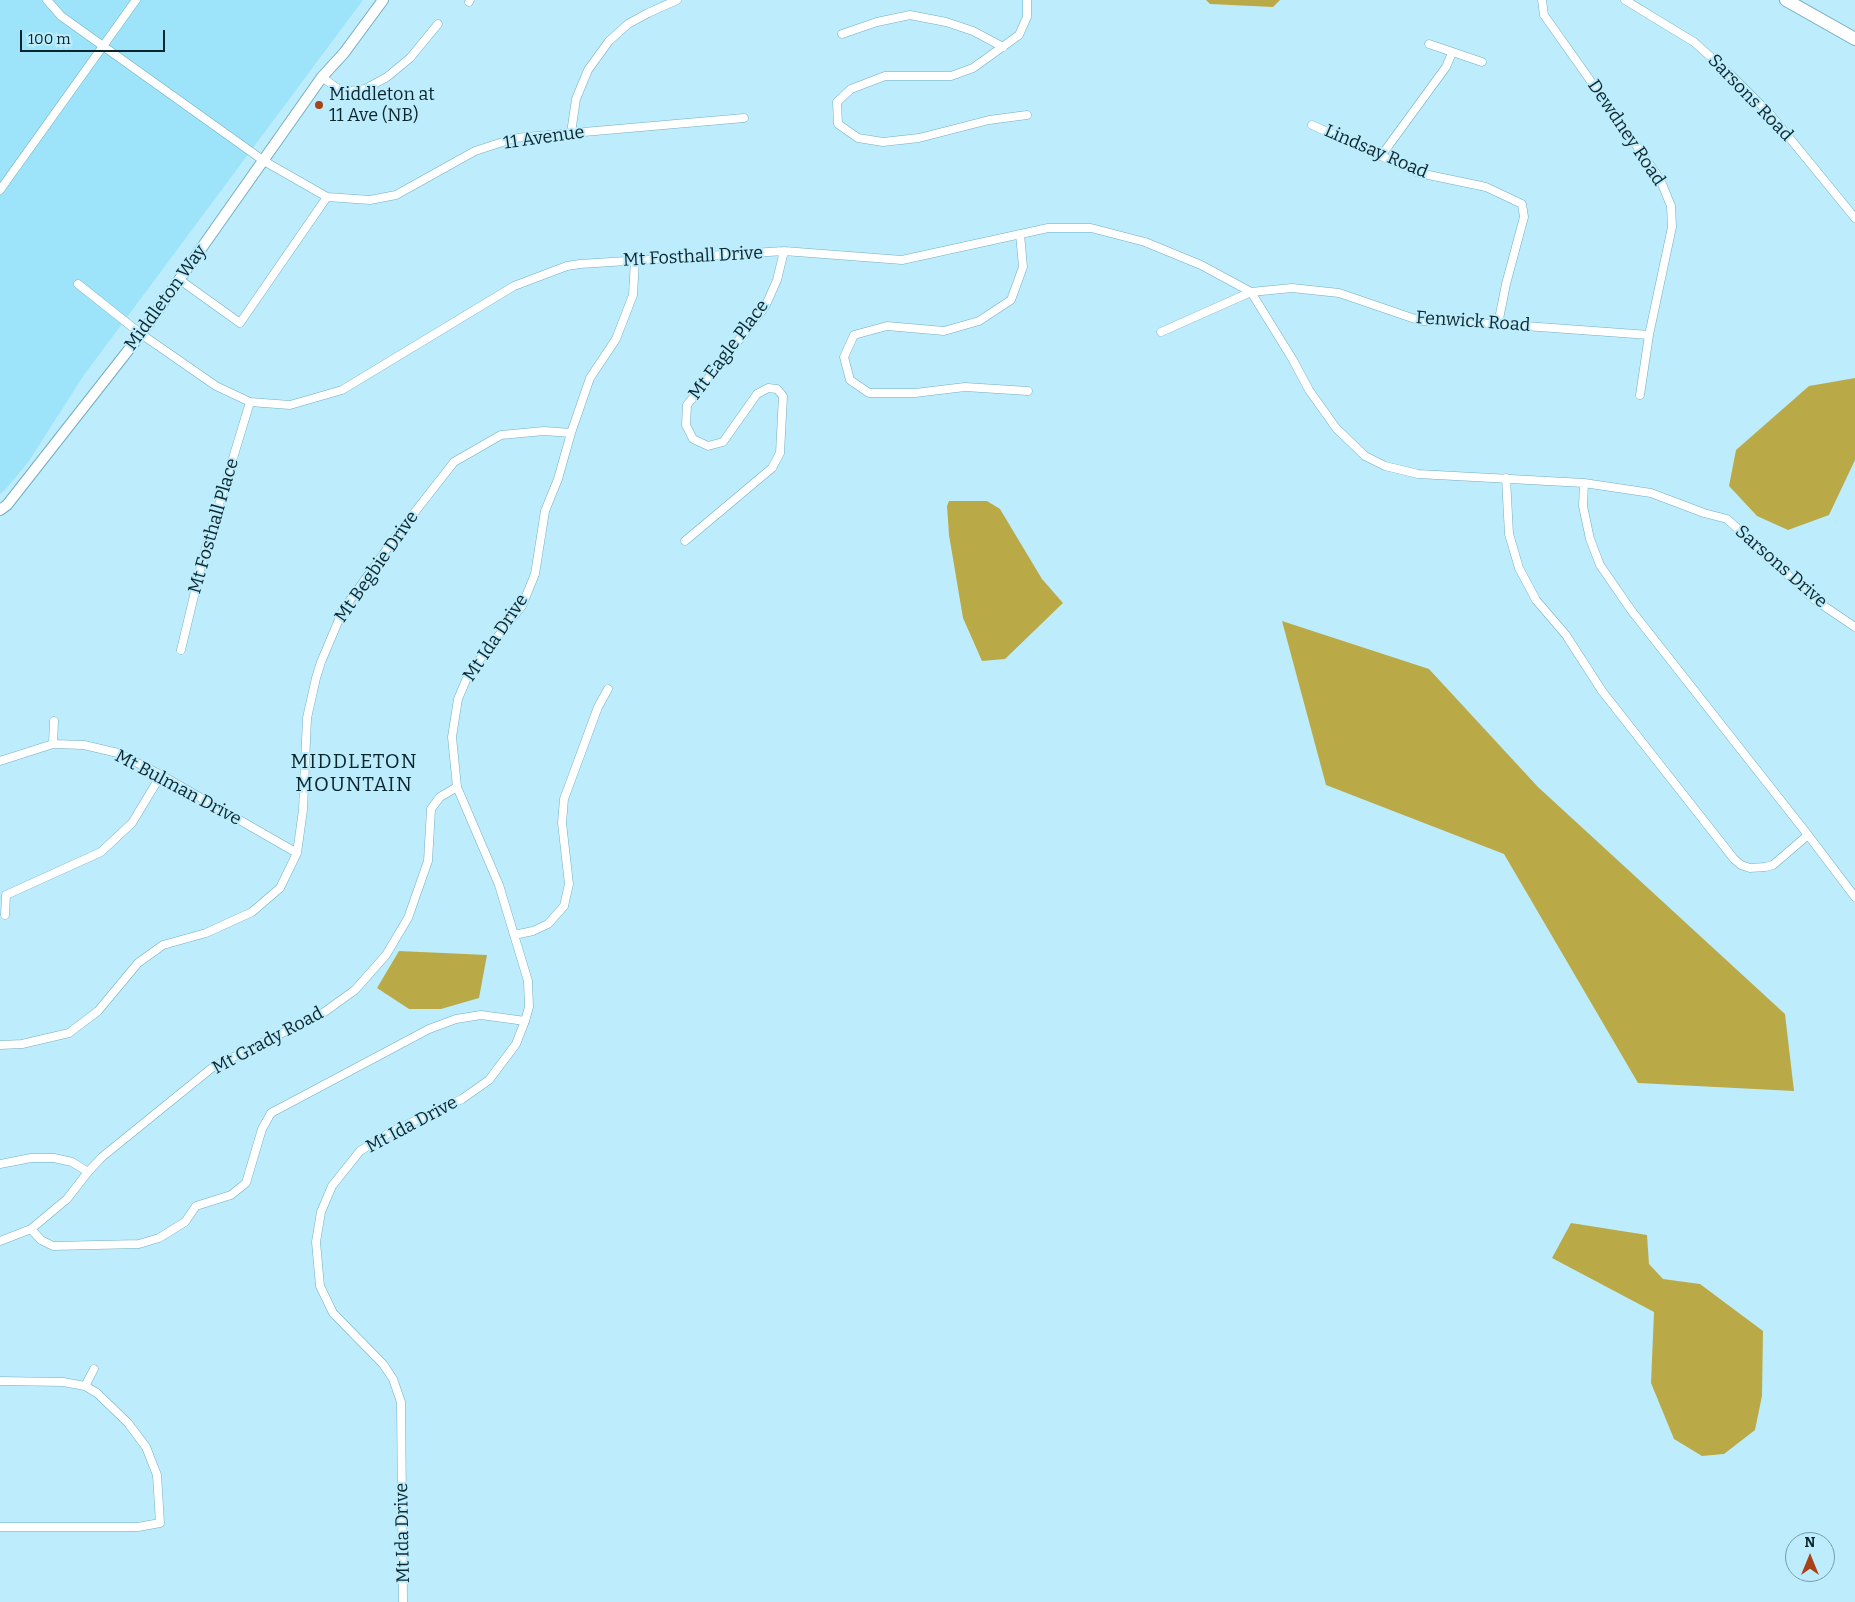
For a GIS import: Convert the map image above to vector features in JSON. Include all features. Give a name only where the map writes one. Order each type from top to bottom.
[{"type":"main road","points":[[1786,0],[1855,39]]},
{"type":"street","name":"11 Avenue","points":[[47,0],[61,16],[264,161],[327,197],[370,200],[396,195],[475,151],[516,138],[744,118]]},
{"type":"street","points":[[0,190],[136,0]]},
{"type":"street","name":"Middleton Way","points":[[0,510],[8,504],[141,334],[322,77],[344,53],[383,0]]},
{"type":"street","points":[[571,133],[576,99],[588,70],[609,41],[628,24],[648,12],[677,0]]},
{"type":"street","points":[[1027,0],[1027,17],[1019,35],[973,68],[951,76],[885,76],[851,89],[837,102],[838,124],[858,138],[883,142],[919,138],[989,120],[1027,115]]},
{"type":"street","name":"Dewdney Road","points":[[1542,0],[1544,16],[1660,179],[1671,206],[1672,227],[1649,335],[1640,395]]},
{"type":"street","name":"Sarsons Road","points":[[1625,0],[1694,42],[1731,74],[1770,114],[1855,218]]},
{"type":"street","points":[[842,34],[877,22],[910,15],[946,22],[973,31],[1003,47]]},
{"type":"street","points":[[322,77],[342,92],[365,89],[387,77],[410,58],[438,24]]},
{"type":"street","points":[[1429,44],[1482,62]]},
{"type":"street","points":[[1381,156],[1446,67],[1452,53]]},
{"type":"street","name":"Lindsay Road","points":[[1312,125],[1419,173],[1486,187],[1522,204],[1524,217],[1506,284],[1498,324]]},
{"type":"street","points":[[180,280],[240,323],[327,197]]},
{"type":"street","name":"Mt Fosthall Drive","points":[[78,284],[141,334],[216,386],[250,402],[290,405],[342,390],[514,286],[568,266],[634,260],[784,252],[902,260],[1048,228],[1090,228],[1145,242],[1201,265],[1251,292],[1293,360],[1309,390],[1336,428],[1365,456],[1385,466],[1418,474],[1506,478]]},
{"type":"street","points":[[1020,234],[1023,266],[1010,300],[979,321],[944,331],[887,326],[854,335],[844,356],[850,380],[869,393],[915,393],[965,386],[1028,391]]},
{"type":"street","name":"Mt Eagle Place","points":[[685,541],[772,468],[780,453],[783,396],[777,389],[768,388],[758,394],[723,442],[708,446],[693,439],[686,425],[687,405],[765,307],[777,280],[784,252]]},
{"type":"street","name":"Mt Ida Drive","points":[[403,1602],[400,1402],[393,1379],[383,1364],[333,1313],[320,1286],[316,1242],[321,1212],[332,1186],[360,1151],[388,1133],[462,1098],[489,1080],[516,1044],[525,1021],[529,1007],[528,981],[499,885],[457,787],[452,737],[458,699],[469,673],[522,606],[535,574],[545,511],[558,479],[571,433],[590,378],[616,339],[633,295],[634,260]]},
{"type":"street","name":"Fenwick Road","points":[[1160,332],[1251,292],[1292,288],[1339,293],[1421,321],[1498,324],[1649,335]]},
{"type":"street","name":"Mt Fosthall Place","points":[[180,650],[204,554],[250,402]]},
{"type":"street","name":"Mt Begbie Drive","points":[[0,1045],[22,1044],[69,1033],[98,1011],[138,963],[163,945],[206,933],[252,912],[280,888],[297,853],[303,810],[307,718],[321,662],[343,610],[400,531],[454,462],[501,435],[544,431],[571,433]]},
{"type":"street","points":[[1506,478],[1509,534],[1519,568],[1536,600],[1566,635],[1602,690],[1734,859],[1741,865],[1750,868],[1765,868],[1773,865],[1808,835]]},
{"type":"street","name":"Sarsons Drive","points":[[1506,478],[1584,482],[1651,493],[1704,513],[1727,519],[1815,600],[1855,627]]},
{"type":"street","points":[[1584,482],[1583,506],[1590,539],[1600,565],[1631,610],[1855,897]]},
{"type":"street","points":[[514,934],[533,931],[548,924],[564,906],[569,884],[562,823],[564,799],[598,707],[608,689]]},
{"type":"street","points":[[53,744],[54,721]]},
{"type":"street","name":"Mt Bulman Drive","points":[[0,762],[53,744],[84,745],[118,753],[161,775],[297,853]]},
{"type":"street","points":[[5,915],[6,894],[101,852],[132,823],[161,775]]},
{"type":"street","name":"Mt Grady Road","points":[[0,1241],[32,1230],[67,1199],[102,1157],[213,1067],[323,1013],[355,990],[386,955],[408,918],[428,861],[431,809],[440,797],[457,787]]},
{"type":"street","points":[[32,1230],[41,1240],[53,1246],[139,1244],[160,1238],[185,1222],[196,1206],[231,1195],[246,1183],[262,1129],[271,1113],[429,1029],[456,1019],[481,1015],[525,1021]]},
{"type":"street","points":[[0,1164],[31,1158],[54,1158],[72,1162],[88,1172]]},
{"type":"street","points":[[85,1386],[94,1369]]},
{"type":"street","points":[[0,1381],[63,1382],[85,1386],[97,1393],[128,1423],[146,1447],[157,1475],[160,1523],[138,1527],[0,1526]]},
{"type":"shaded area","points":[[0,0],[363,0],[84,375],[29,461],[0,494]]},
{"type":"shaded area","points":[[1206,0],[1280,0],[1273,7],[1210,4]]},
{"type":"shaded area","points":[[1855,378],[1855,460],[1829,515],[1788,530],[1757,516],[1729,486],[1736,450],[1809,386]]},
{"type":"shaded area","points":[[949,501],[987,501],[1000,509],[1042,579],[1063,603],[1005,659],[982,661],[963,618],[949,535],[947,506]]},
{"type":"shaded area","points":[[1282,621],[1429,669],[1538,787],[1785,1014],[1794,1091],[1638,1083],[1504,854],[1326,785]]},
{"type":"shaded area","points":[[399,951],[487,955],[479,998],[441,1009],[409,1009],[377,988]]},
{"type":"shaded area","points":[[1571,1223],[1647,1235],[1649,1264],[1663,1279],[1700,1284],[1763,1331],[1762,1396],[1755,1430],[1724,1454],[1702,1456],[1674,1439],[1651,1383],[1654,1312],[1552,1258]]},
{"type":"place","name":"Middleton at 11 Ave (NB)","points":[[319,105]]},
{"type":"district","name":"MIDDLETON MOUNTAIN","points":[[354,774]]}]
